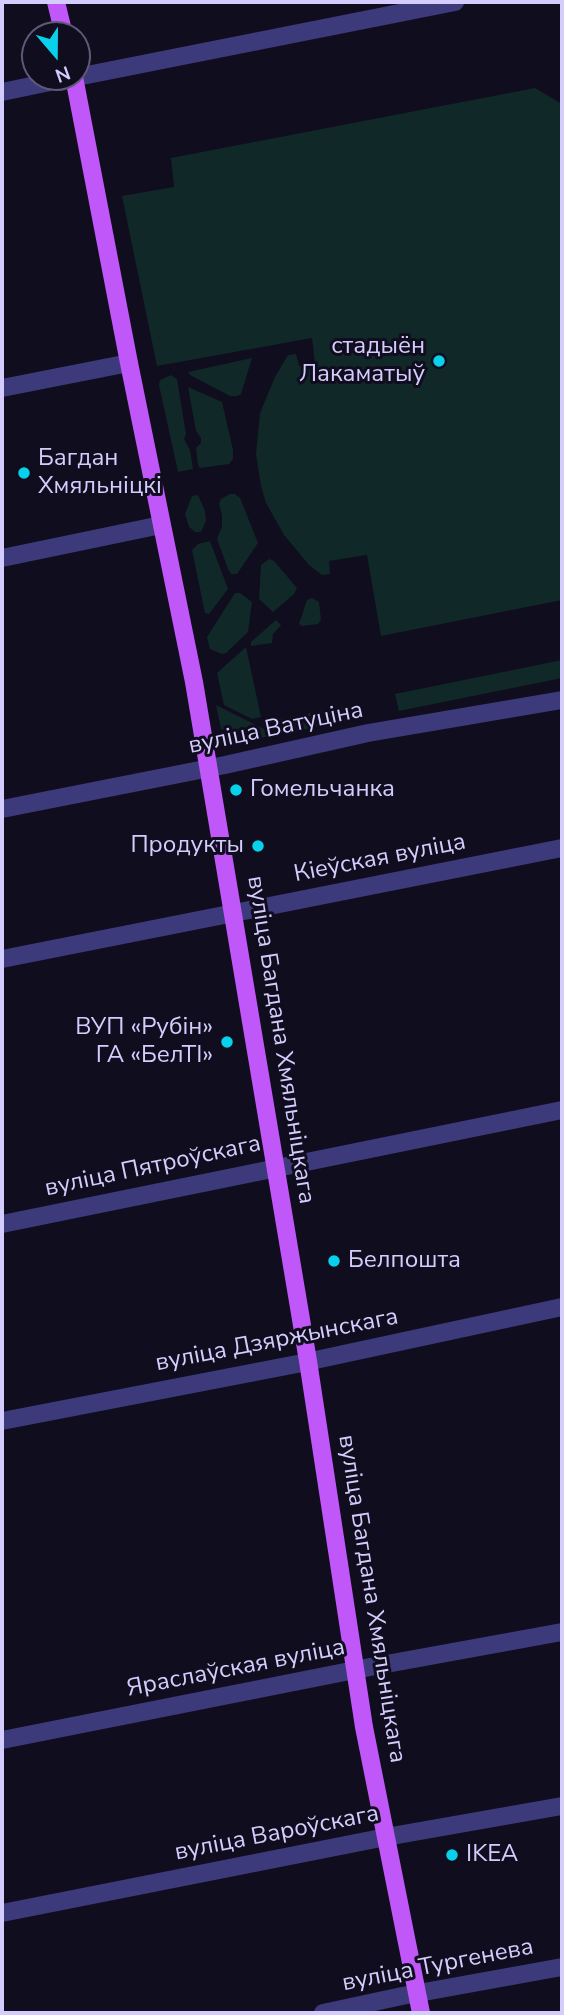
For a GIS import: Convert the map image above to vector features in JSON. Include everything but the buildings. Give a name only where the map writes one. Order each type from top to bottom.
[{"type":"main road","points":[[56,2],[61,21]]},
{"type":"main road","name":"вуліца Багдана Хмяльніцкага","points":[[78,91],[129,363],[194,682],[308,1362],[356,1671],[421,2013]]},
{"type":"street","points":[[91,74],[455,2]]},
{"type":"street","points":[[2,92],[21,88]]},
{"type":"street","points":[[2,388],[129,363]]},
{"type":"street","points":[[2,558],[161,525]]},
{"type":"street","name":"вуліца Ватуціна","points":[[2,809],[368,733],[562,699]]},
{"type":"street","name":"Кіеўская вуліца","points":[[2,958],[562,848]]},
{"type":"street","name":"вуліца Пятроўскага","points":[[2,1224],[562,1110]]},
{"type":"street","name":"вуліца Дзяржынскага","points":[[2,1421],[308,1362],[562,1307]]},
{"type":"street","name":"Яраслаўская вуліца","points":[[2,1740],[562,1632]]},
{"type":"street","name":"вуліца Вароўскага","points":[[2,1913],[386,1837],[562,1806]]},
{"type":"street","name":"вуліца Тургенева","points":[[323,2013],[562,1968]]},
{"type":"green space","name":"стадыён Лакаматыў","points":[[535,88],[562,104],[562,600],[381,636],[367,555],[329,561],[330,574],[322,575],[309,565],[284,535],[266,503],[261,486],[256,454],[260,413],[275,377],[288,355],[296,354],[299,366],[315,364],[312,338],[157,366],[122,196],[174,187],[171,158]]},
{"type":"green space","points":[[252,358],[241,394],[237,396],[230,396],[188,372]]},
{"type":"green space","points":[[171,375],[177,379],[186,434],[184,439],[190,450],[193,469],[178,472],[159,385],[160,380]]},
{"type":"green space","points":[[188,387],[222,402],[233,450],[233,459],[229,464],[200,468],[198,465],[196,448],[201,443],[201,438],[196,431]]},
{"type":"green space","points":[[230,494],[240,498],[258,543],[237,574],[231,574],[228,569],[217,539],[222,526],[219,504],[221,499]]},
{"type":"green space","points":[[198,495],[206,521],[201,532],[195,532],[189,527],[185,514],[192,496]]},
{"type":"green space","points":[[210,541],[228,589],[209,614],[205,613],[192,550],[198,544]]},
{"type":"green space","points":[[269,559],[274,561],[297,588],[294,594],[273,612],[259,599],[261,565]]},
{"type":"green space","points":[[235,593],[240,593],[252,602],[248,632],[222,654],[210,649],[207,637]]},
{"type":"green space","points":[[312,598],[319,602],[321,620],[318,624],[302,626],[299,624],[307,600]]},
{"type":"green space","points":[[276,620],[281,625],[273,634],[272,643],[251,646],[251,642]]},
{"type":"green space","points":[[246,647],[261,717],[252,719],[224,705],[217,673]]},
{"type":"green space","points":[[562,660],[562,678],[399,711],[395,694]]},
{"type":"green space","points":[[216,705],[276,735],[234,743],[230,741],[228,732],[221,729]]},
{"type":"green space","points":[[350,705],[358,709],[355,719],[283,734],[261,723]]},
{"type":"place","name":"стадыён Лакаматыў","points":[[439,361]]},
{"type":"place","name":"Багдан Хмяльніцкі","points":[[24,473]]},
{"type":"place","name":"Гомельчанка","points":[[236,790]]},
{"type":"place","name":"Продукты","points":[[258,846]]},
{"type":"place","name":"ВУП «Рубін» ГА «БелТІ»","points":[[227,1042]]},
{"type":"place","name":"Белпошта","points":[[334,1261]]},
{"type":"place","name":"IKEA","points":[[452,1855]]}]
